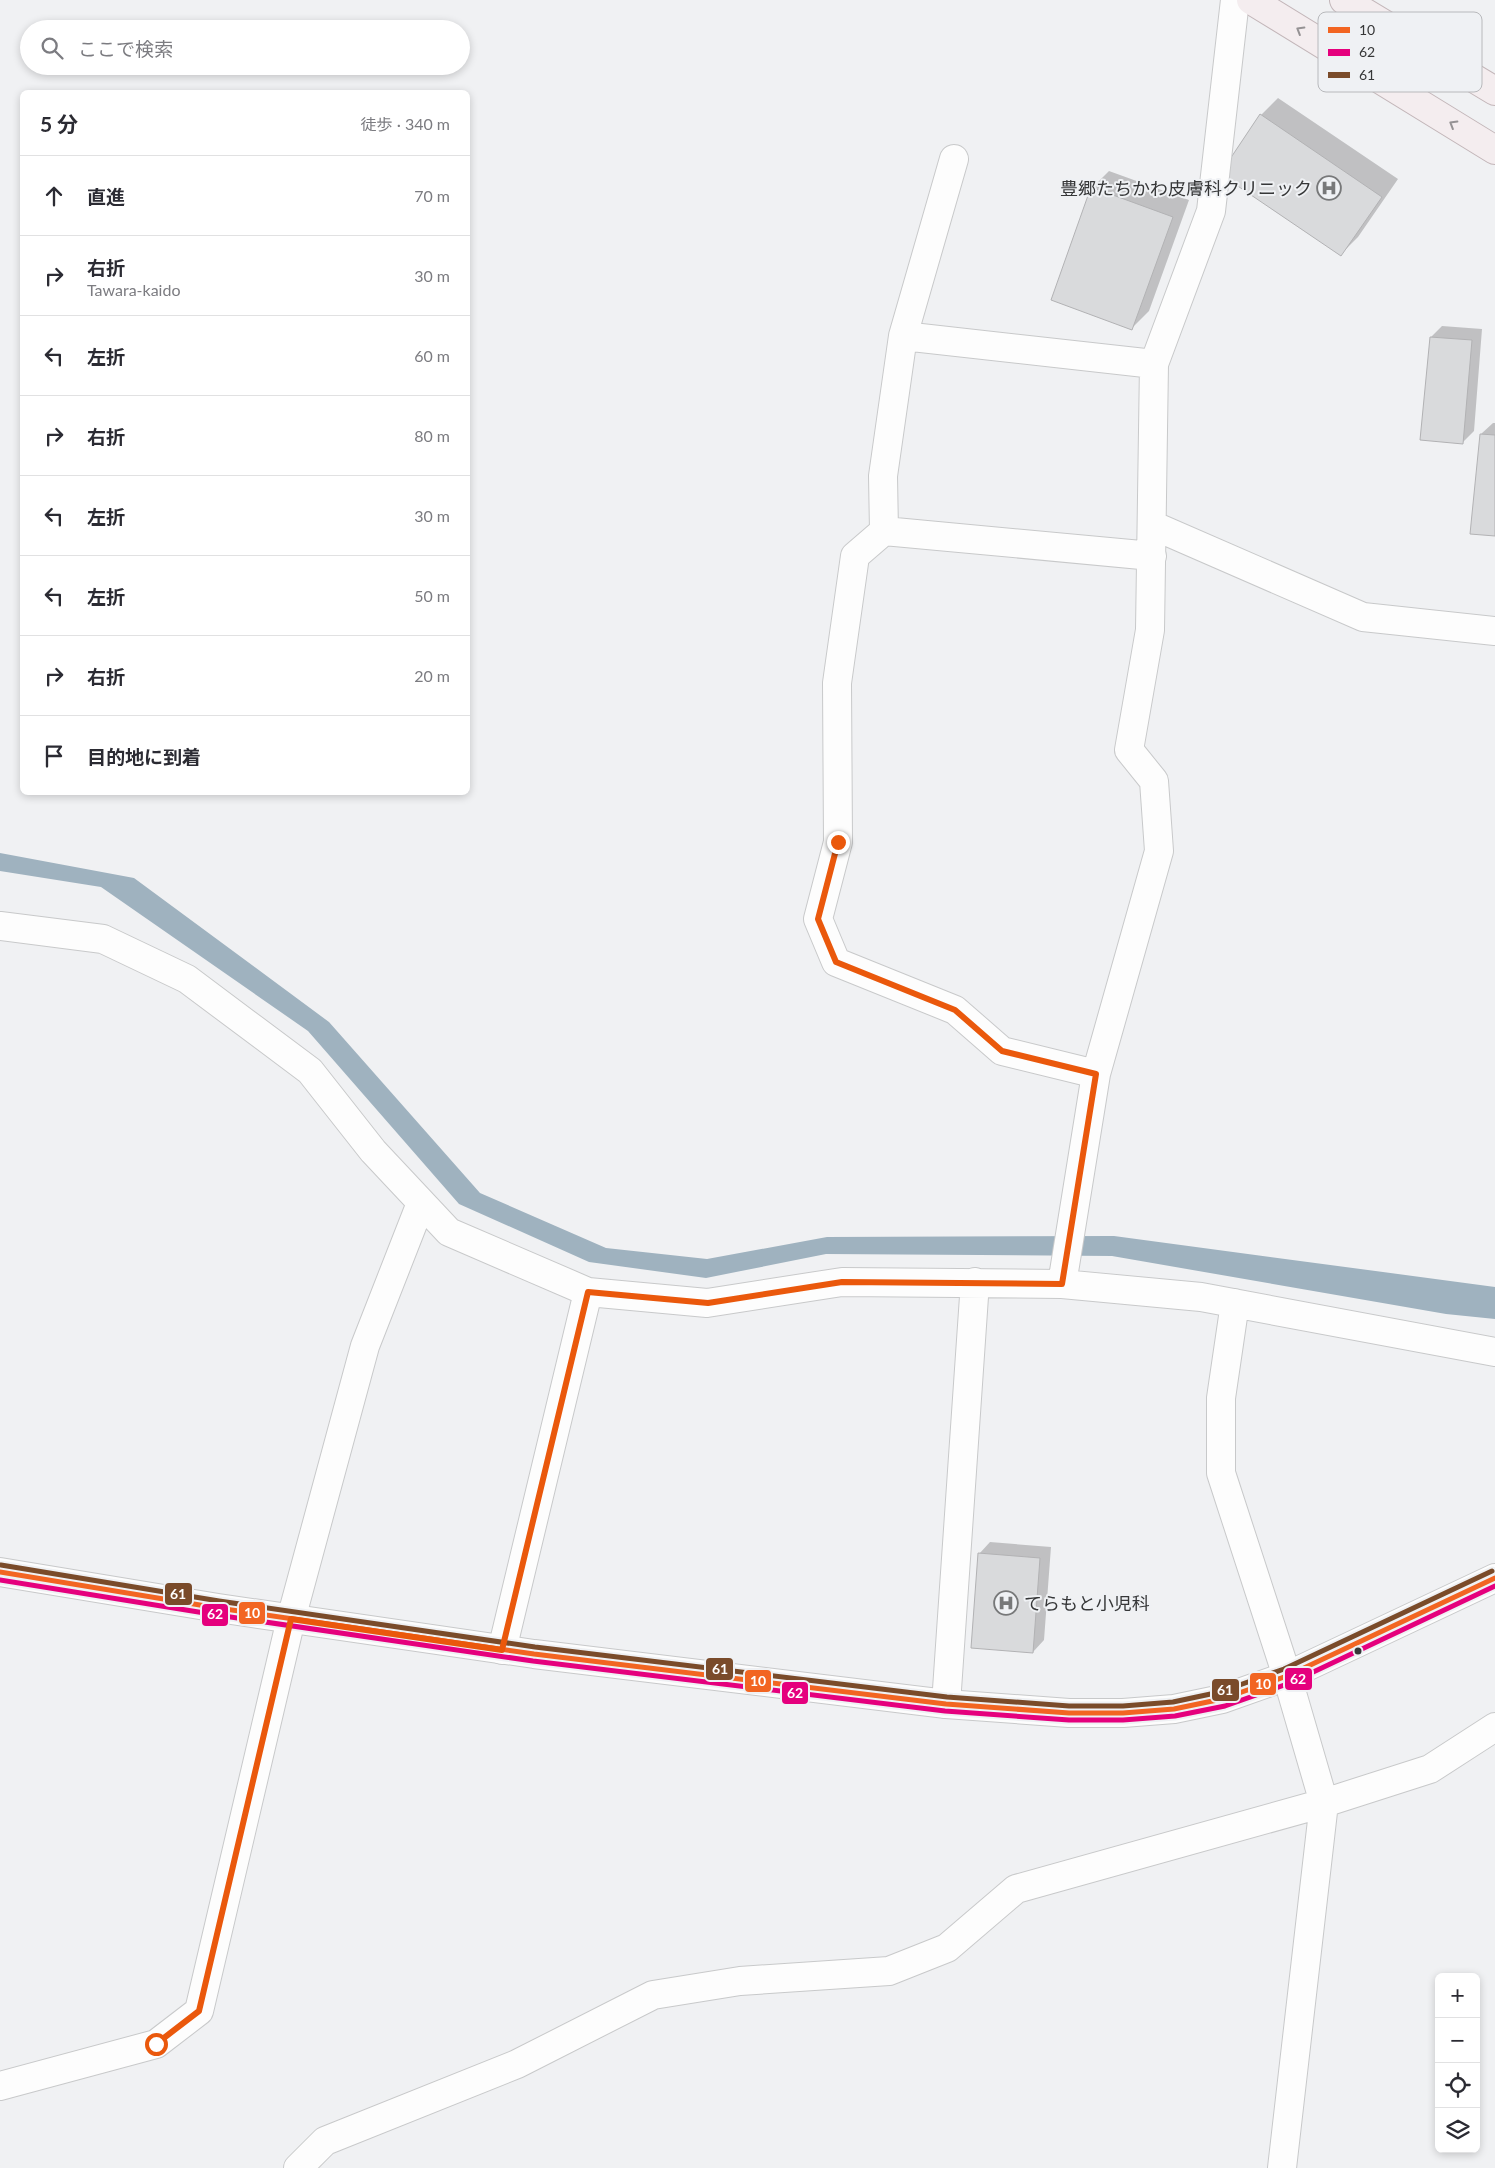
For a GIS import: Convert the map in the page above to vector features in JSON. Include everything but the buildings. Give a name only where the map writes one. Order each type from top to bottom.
[{"type":"main road","points":[[1251,0],[1318,41]]},
{"type":"main road","points":[[1344,0],[1364,12]]},
{"type":"main road","points":[[1482,83],[1495,91]]},
{"type":"main road","points":[[1401,92],[1495,150]]},
{"type":"street","points":[[1062,1284],[1096,1074],[1159,852],[1154,781],[1129,750],[1150,630],[1154,364],[1211,211],[1235,0]]},
{"type":"street","points":[[884,531],[883,476],[903,336],[954,158]]},
{"type":"street","points":[[903,336],[1154,364]]},
{"type":"street","points":[[1152,525],[1363,618],[1495,631]]},
{"type":"street","points":[[1096,1074],[1002,1051],[955,1010],[836,962],[818,919],[838,842],[837,683],[855,556],[884,531],[1152,556]]},
{"type":"street","points":[[0,926],[103,939],[187,979],[310,1071],[373,1151],[448,1232],[588,1292],[708,1303],[842,1282],[1062,1284],[1201,1297],[1495,1352]]},
{"type":"street","points":[[0,2086],[156,2044],[199,2011],[291,1619],[365,1346],[422,1203]]},
{"type":"street","points":[[946,1704],[975,1282]]},
{"type":"street","points":[[502,1650],[588,1292]]},
{"type":"street","points":[[1235,1303],[1221,1398],[1221,1473],[1288,1676],[1324,1803],[1282,2168]]},
{"type":"street","points":[[0,1572],[291,1619],[502,1650],[946,1704],[1070,1713],[1123,1713],[1174,1708],[1222,1699],[1288,1676],[1495,1578]]},
{"type":"street","points":[[298,2168],[325,2141],[517,2064],[653,1995],[740,1981],[889,1971],[947,1948],[1016,1889],[1324,1803],[1430,1769],[1495,1727]]},
{"type":"water","points":[[0,853],[134,878],[329,1022],[480,1193],[606,1248],[707,1259],[827,1237],[1114,1236],[1495,1287],[1495,1319],[1446,1314],[1112,1256],[826,1254],[706,1278],[589,1262],[459,1204],[308,1031],[101,887],[0,871]]},
{"type":"transit line","name":"61","points":[[1,1565],[219,1601],[535,1647],[947,1697],[1069,1706],[1123,1706],[1173,1702],[1220,1692],[1284,1669],[1492,1571]]},
{"type":"transit line","name":"10","points":[[0,1572],[218,1608],[534,1654],[946,1704],[1069,1713],[1123,1713],[1174,1709],[1222,1699],[1287,1676],[1495,1578]]},
{"type":"transit line","name":"62","points":[[0,1580],[217,1615],[533,1661],[945,1711],[1069,1720],[1123,1720],[1175,1716],[1225,1706],[1290,1683],[1495,1586]]},
{"type":"place","name":"豊郷たちかわ皮膚科クリニック","points":[[1329,188]]},
{"type":"place","name":"てらもと小児科","points":[[1006,1603]]},
{"type":"route","points":[[156,2044],[199,2011],[291,1619],[502,1650],[588,1292],[708,1303],[842,1282],[1062,1284],[1096,1074],[1002,1051],[955,1010],[836,962],[818,919],[838,842]]}]
